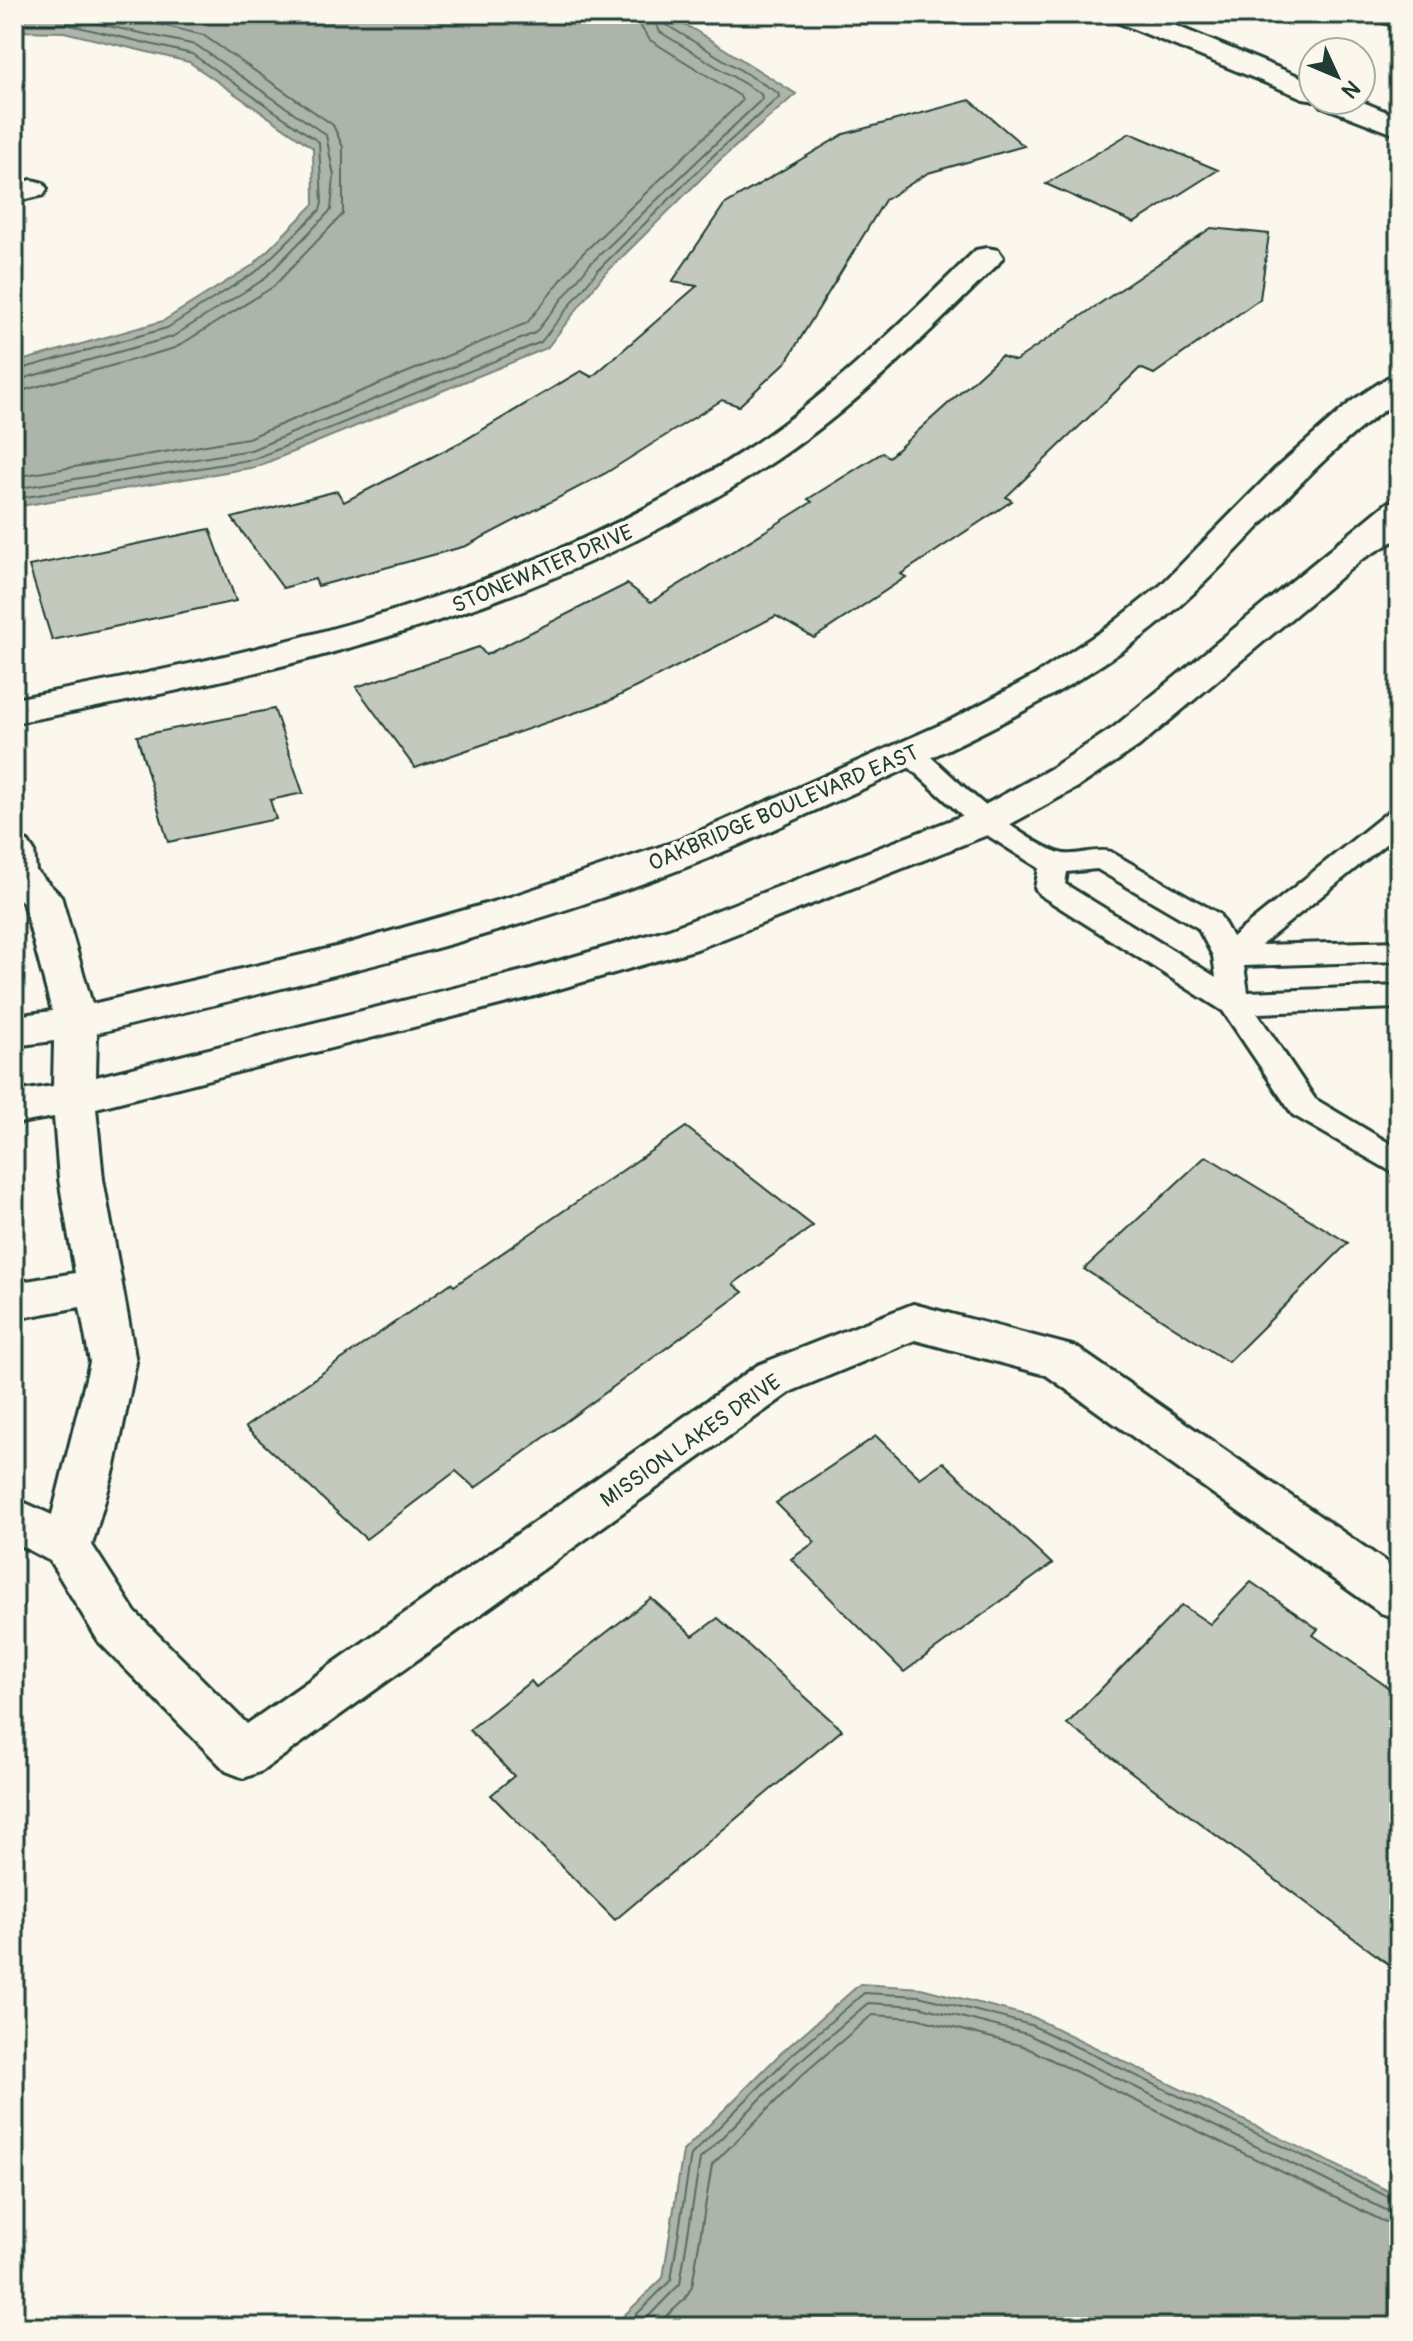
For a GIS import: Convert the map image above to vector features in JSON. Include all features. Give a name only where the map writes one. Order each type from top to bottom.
[{"type":"street","points":[[1122,14],[1297,85]]},
{"type":"street","points":[[1386,14],[1399,19]]},
{"type":"street","points":[[1372,116],[1399,127]]},
{"type":"street","name":"STONEWATER DRIVE","points":[[14,711],[215,675],[406,623],[521,581],[614,540],[696,496],[828,405],[888,354],[987,257]]},
{"type":"street","name":"OAKBRIDGE BOULEVARD EAST","points":[[14,1031],[76,1023],[340,960],[524,907],[694,849],[964,729],[1047,684],[1121,635],[1174,593],[1286,477],[1364,408],[1399,385]]},
{"type":"street","points":[[14,1108],[74,1098],[531,983],[683,939],[986,821],[1064,778],[1126,737],[1399,510]]},
{"type":"street","points":[[1351,550],[1399,524]]},
{"type":"street","points":[[15,869],[41,896],[76,1023],[74,1098],[81,1179],[113,1362],[91,1466],[67,1547]]},
{"type":"street","points":[[14,1301],[100,1286]]},
{"type":"street","name":"MISSION LAKES DRIVE","points":[[14,1518],[67,1547],[117,1627],[244,1755],[775,1378],[913,1322],[1060,1360],[1399,1598]]},
{"type":"lane","points":[[910,753],[986,821],[1054,864],[1101,859],[1209,921],[1228,956],[1234,1003]]},
{"type":"lane","points":[[1228,956],[1399,818]]},
{"type":"lane","points":[[1054,864],[1050,888],[1234,1003],[1304,1107],[1399,1164]]},
{"type":"lane","points":[[1228,956],[1399,951]]},
{"type":"lane","points":[[1234,1003],[1399,997]]},
{"type":"water","points":[[14,14],[663,14],[693,29],[796,94],[720,160],[602,277],[547,348],[256,467],[14,507],[14,363],[163,321],[253,265],[314,204],[313,148],[189,62],[64,32],[14,31]]},
{"type":"water","points":[[860,1984],[921,1988],[1033,2017],[1399,2196],[1399,2327],[612,2327],[663,2278],[683,2151],[781,2053]]},
{"type":"building","points":[[970,100],[1024,146],[928,173],[885,200],[786,362],[739,406],[722,400],[606,473],[466,546],[318,586],[315,579],[283,588],[232,518],[337,491],[344,502],[465,440],[581,371],[592,377],[697,286],[672,282],[724,205],[844,134]]},
{"type":"building","points":[[1130,133],[1218,170],[1134,223],[1046,184]]},
{"type":"building","points":[[1211,228],[1269,234],[1260,299],[1154,374],[1140,368],[1006,497],[1012,501],[901,574],[906,577],[814,638],[776,616],[609,701],[415,768],[356,687],[479,647],[486,655],[627,584],[651,602],[812,502],[808,499],[882,453],[889,457],[1001,356],[1015,361]]},
{"type":"building","points":[[210,529],[236,601],[52,640],[29,566]]},
{"type":"building","points":[[274,709],[303,793],[270,800],[276,819],[168,842],[137,736]]},
{"type":"building","points":[[686,1127],[813,1226],[733,1284],[743,1292],[475,1488],[456,1471],[366,1539],[245,1427],[451,1283],[454,1286]]},
{"type":"building","points":[[1206,1156],[1348,1243],[1228,1362],[1084,1269]]},
{"type":"building","points":[[876,1436],[920,1478],[943,1462],[1052,1564],[904,1672],[791,1559],[815,1542],[776,1503]]},
{"type":"building","points":[[1251,1582],[1318,1629],[1313,1635],[1399,1695],[1399,1972],[1067,1724],[1182,1605],[1210,1624]]},
{"type":"building","points":[[651,1598],[693,1636],[718,1618],[842,1730],[615,1920],[491,1795],[514,1776],[469,1730],[531,1681],[536,1687]]}]
